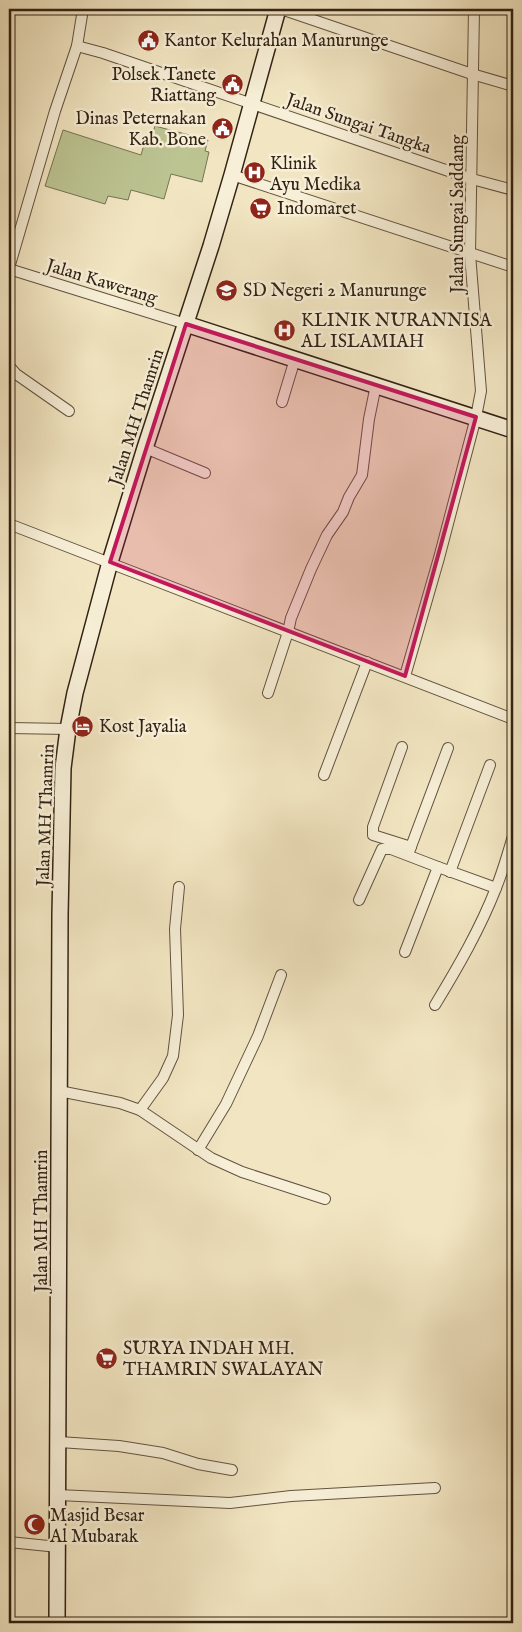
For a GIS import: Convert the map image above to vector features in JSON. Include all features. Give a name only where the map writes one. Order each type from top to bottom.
[{"type":"main road","name":"Jalan MH Thamrin","points":[[58,1623],[60,915],[63,768],[68,729],[75,693],[110,562],[232,175],[280,9]]},
{"type":"main road","points":[[186,324],[513,430]]},
{"type":"street","points":[[9,268],[55,111],[77,46],[83,9]]},
{"type":"street","points":[[280,9],[513,86]]},
{"type":"street","name":"Jalan Sungai Saddang","points":[[405,676],[439,558],[476,418],[481,391],[470,254],[474,9]]},
{"type":"street","name":"Jalan Sungai Tangka","points":[[77,46],[252,103],[472,179],[513,190]]},
{"type":"street","points":[[232,175],[513,267]]},
{"type":"street","name":"Jalan Kawerang","points":[[9,268],[186,324]]},
{"type":"street","points":[[282,402],[295,359]]},
{"type":"street","points":[[9,366],[16,374],[69,411]]},
{"type":"street","points":[[268,693],[291,618],[311,569],[327,535],[343,512],[349,497],[362,475],[369,419],[376,385]]},
{"type":"street","points":[[145,448],[205,473]]},
{"type":"street","points":[[9,524],[513,719]]},
{"type":"street","points":[[324,775],[367,662]]},
{"type":"street","points":[[9,728],[68,729]]},
{"type":"street","points":[[402,747],[373,827],[373,835],[409,851],[438,867],[496,888]]},
{"type":"street","points":[[409,851],[448,748]]},
{"type":"street","points":[[450,872],[490,765]]},
{"type":"street","points":[[435,1005],[465,954],[496,888],[513,836]]},
{"type":"street","points":[[359,900],[382,849],[409,851]]},
{"type":"street","points":[[405,952],[438,867]]},
{"type":"street","points":[[140,1110],[163,1078],[173,1056],[178,1015],[175,930],[179,888]]},
{"type":"street","points":[[198,1150],[226,1104],[258,1036],[281,975]]},
{"type":"street","points":[[59,1091],[120,1103],[140,1110],[211,1158],[242,1172],[325,1199]]},
{"type":"street","points":[[59,1442],[119,1446],[163,1453],[198,1464],[232,1470]]},
{"type":"street","points":[[58,1495],[230,1503],[291,1496],[435,1488]]},
{"type":"street","points":[[9,1542],[58,1547]]},
{"type":"highlighted area","points":[[186,324],[476,417],[405,676],[110,562]]},
{"type":"green space","points":[[155,126],[208,140],[205,151],[209,152],[202,182],[171,174],[164,199],[131,190],[128,200],[108,196],[105,204],[45,186],[63,130],[141,155],[147,134],[152,135]]},
{"type":"place","name":"Kantor Kelurahan Manurunge","points":[[148,40]]},
{"type":"place","name":"Polsek Tanete Riattang","points":[[232,84]]},
{"type":"place","name":"Dinas Peternakan Kab. Bone","points":[[222,128]]},
{"type":"place","name":"Klinik Ayu Medika","points":[[254,173]]},
{"type":"place","name":"Indomaret","points":[[261,208]]},
{"type":"place","name":"SD Negeri 2 Manurunge","points":[[227,290]]},
{"type":"place","name":"KLINIK NURANNISA AL ISLAMIAH","points":[[285,330]]},
{"type":"place","name":"Kost Jayalia","points":[[83,726]]},
{"type":"place","name":"SURYA INDAH MH. THAMRIN SWALAYAN","points":[[107,1358]]},
{"type":"place","name":"Masjid Besar Al Mubarak","points":[[34,1525]]}]
